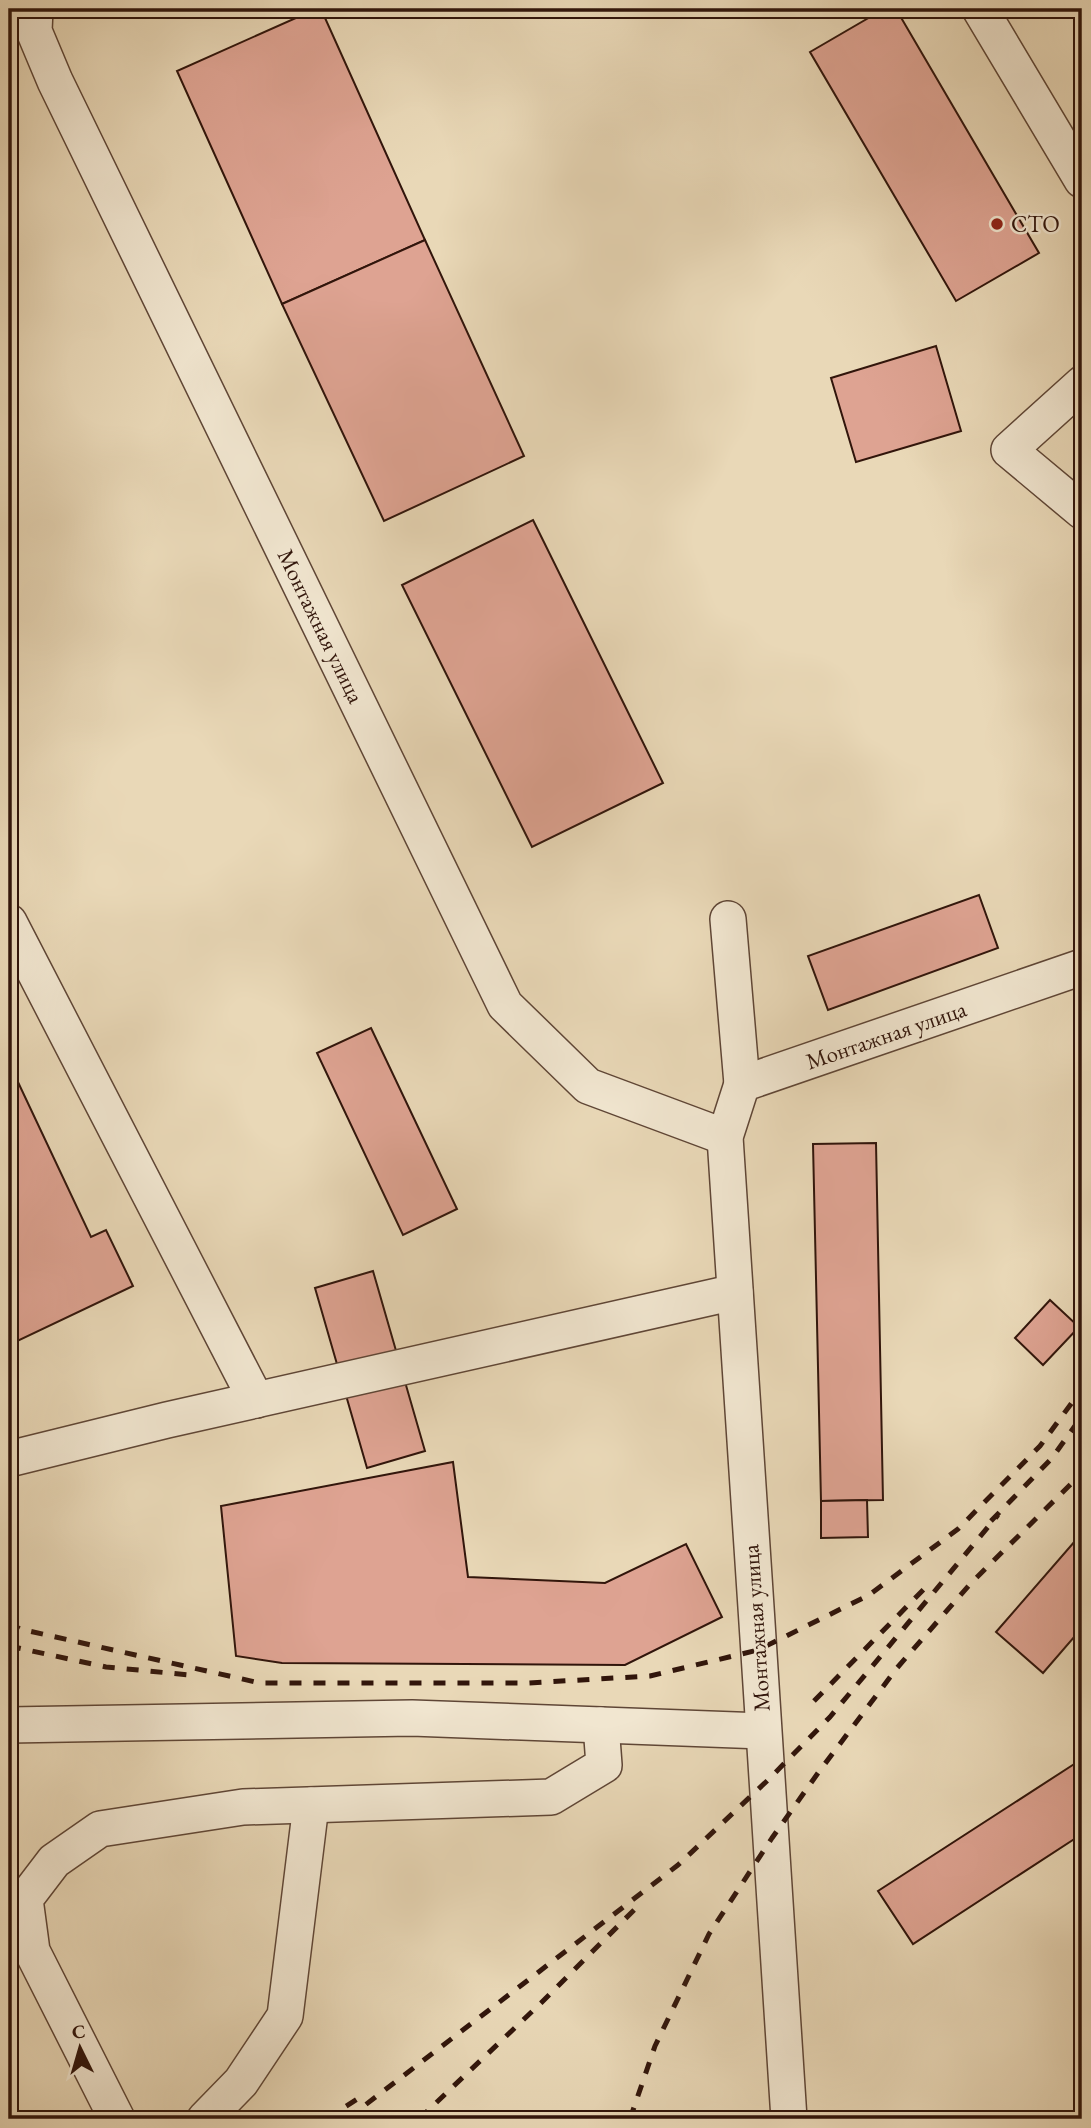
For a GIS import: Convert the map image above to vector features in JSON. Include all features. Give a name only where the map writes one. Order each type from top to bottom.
[{"type":"street","points":[[980,9],[1082,180]]},
{"type":"street","name":"Монтажная улица","points":[[33,16],[55,81],[505,1005],[588,1086],[724,1137]]},
{"type":"street","points":[[1082,384],[1009,450],[1082,510]]},
{"type":"street","points":[[727,919],[742,1084]]},
{"type":"street","points":[[9,922],[257,1400]]},
{"type":"street","name":"Монтажная улица","points":[[789,2119],[724,1137],[742,1084],[1082,967]]},
{"type":"street","points":[[9,1459],[735,1292]]},
{"type":"street","points":[[9,1725],[412,1718],[763,1731]]},
{"type":"street","points":[[117,2119],[32,1951],[25,1899],[54,1861],[100,1829],[243,1807],[551,1797],[604,1765],[601,1725]]},
{"type":"street","points":[[205,2119],[241,2082],[285,2016],[311,1805]]},
{"type":"building","points":[[321,9],[425,240],[282,304],[177,71]]},
{"type":"building","points":[[884,9],[896,9],[1039,253],[956,301],[810,52]]},
{"type":"building","points":[[425,240],[524,456],[384,521],[282,304]]},
{"type":"building","points":[[936,346],[961,431],[856,462],[831,378]]},
{"type":"building","points":[[533,520],[663,783],[532,847],[402,585]]},
{"type":"building","points":[[979,895],[998,948],[828,1010],[808,956]]},
{"type":"building","points":[[371,1028],[457,1209],[403,1235],[317,1053]]},
{"type":"building","points":[[9,1063],[91,1237],[106,1230],[133,1286],[9,1345]]},
{"type":"building","points":[[876,1143],[883,1500],[821,1501],[813,1144]]},
{"type":"building","points":[[373,1271],[425,1451],[367,1468],[315,1288]]},
{"type":"building","points":[[1050,1300],[1079,1327],[1043,1365],[1015,1338]]},
{"type":"building","points":[[453,1462],[468,1577],[605,1583],[686,1544],[722,1617],[625,1665],[282,1663],[236,1656],[221,1506]]},
{"type":"building","points":[[867,1500],[868,1537],[821,1538],[821,1501]]},
{"type":"building","points":[[1082,1533],[1082,1628],[1043,1673],[996,1632]]},
{"type":"building","points":[[1082,1759],[1082,1834],[913,1944],[878,1891]]},
{"type":"railway","points":[[1078,101],[1082,109]]},
{"type":"railway","points":[[9,1623],[20,1629],[260,1683],[528,1683],[650,1676],[758,1650],[869,1595],[958,1529],[1040,1446],[1082,1389]]},
{"type":"railway","points":[[991,1521],[1052,1458],[1082,1416]]},
{"type":"railway","points":[[630,2119],[655,2046],[709,1934],[772,1838],[897,1668],[971,1583],[1082,1473]]},
{"type":"railway","points":[[347,2119],[678,1865],[830,1717],[998,1515]]},
{"type":"railway","points":[[814,1701],[927,1586]]},
{"type":"railway","points":[[9,1646],[106,1667],[190,1675]]},
{"type":"railway","points":[[419,2119],[639,1905]]},
{"type":"railway","points":[[326,2119],[362,2096]]},
{"type":"place","name":"СТО","points":[[997,224]]}]
